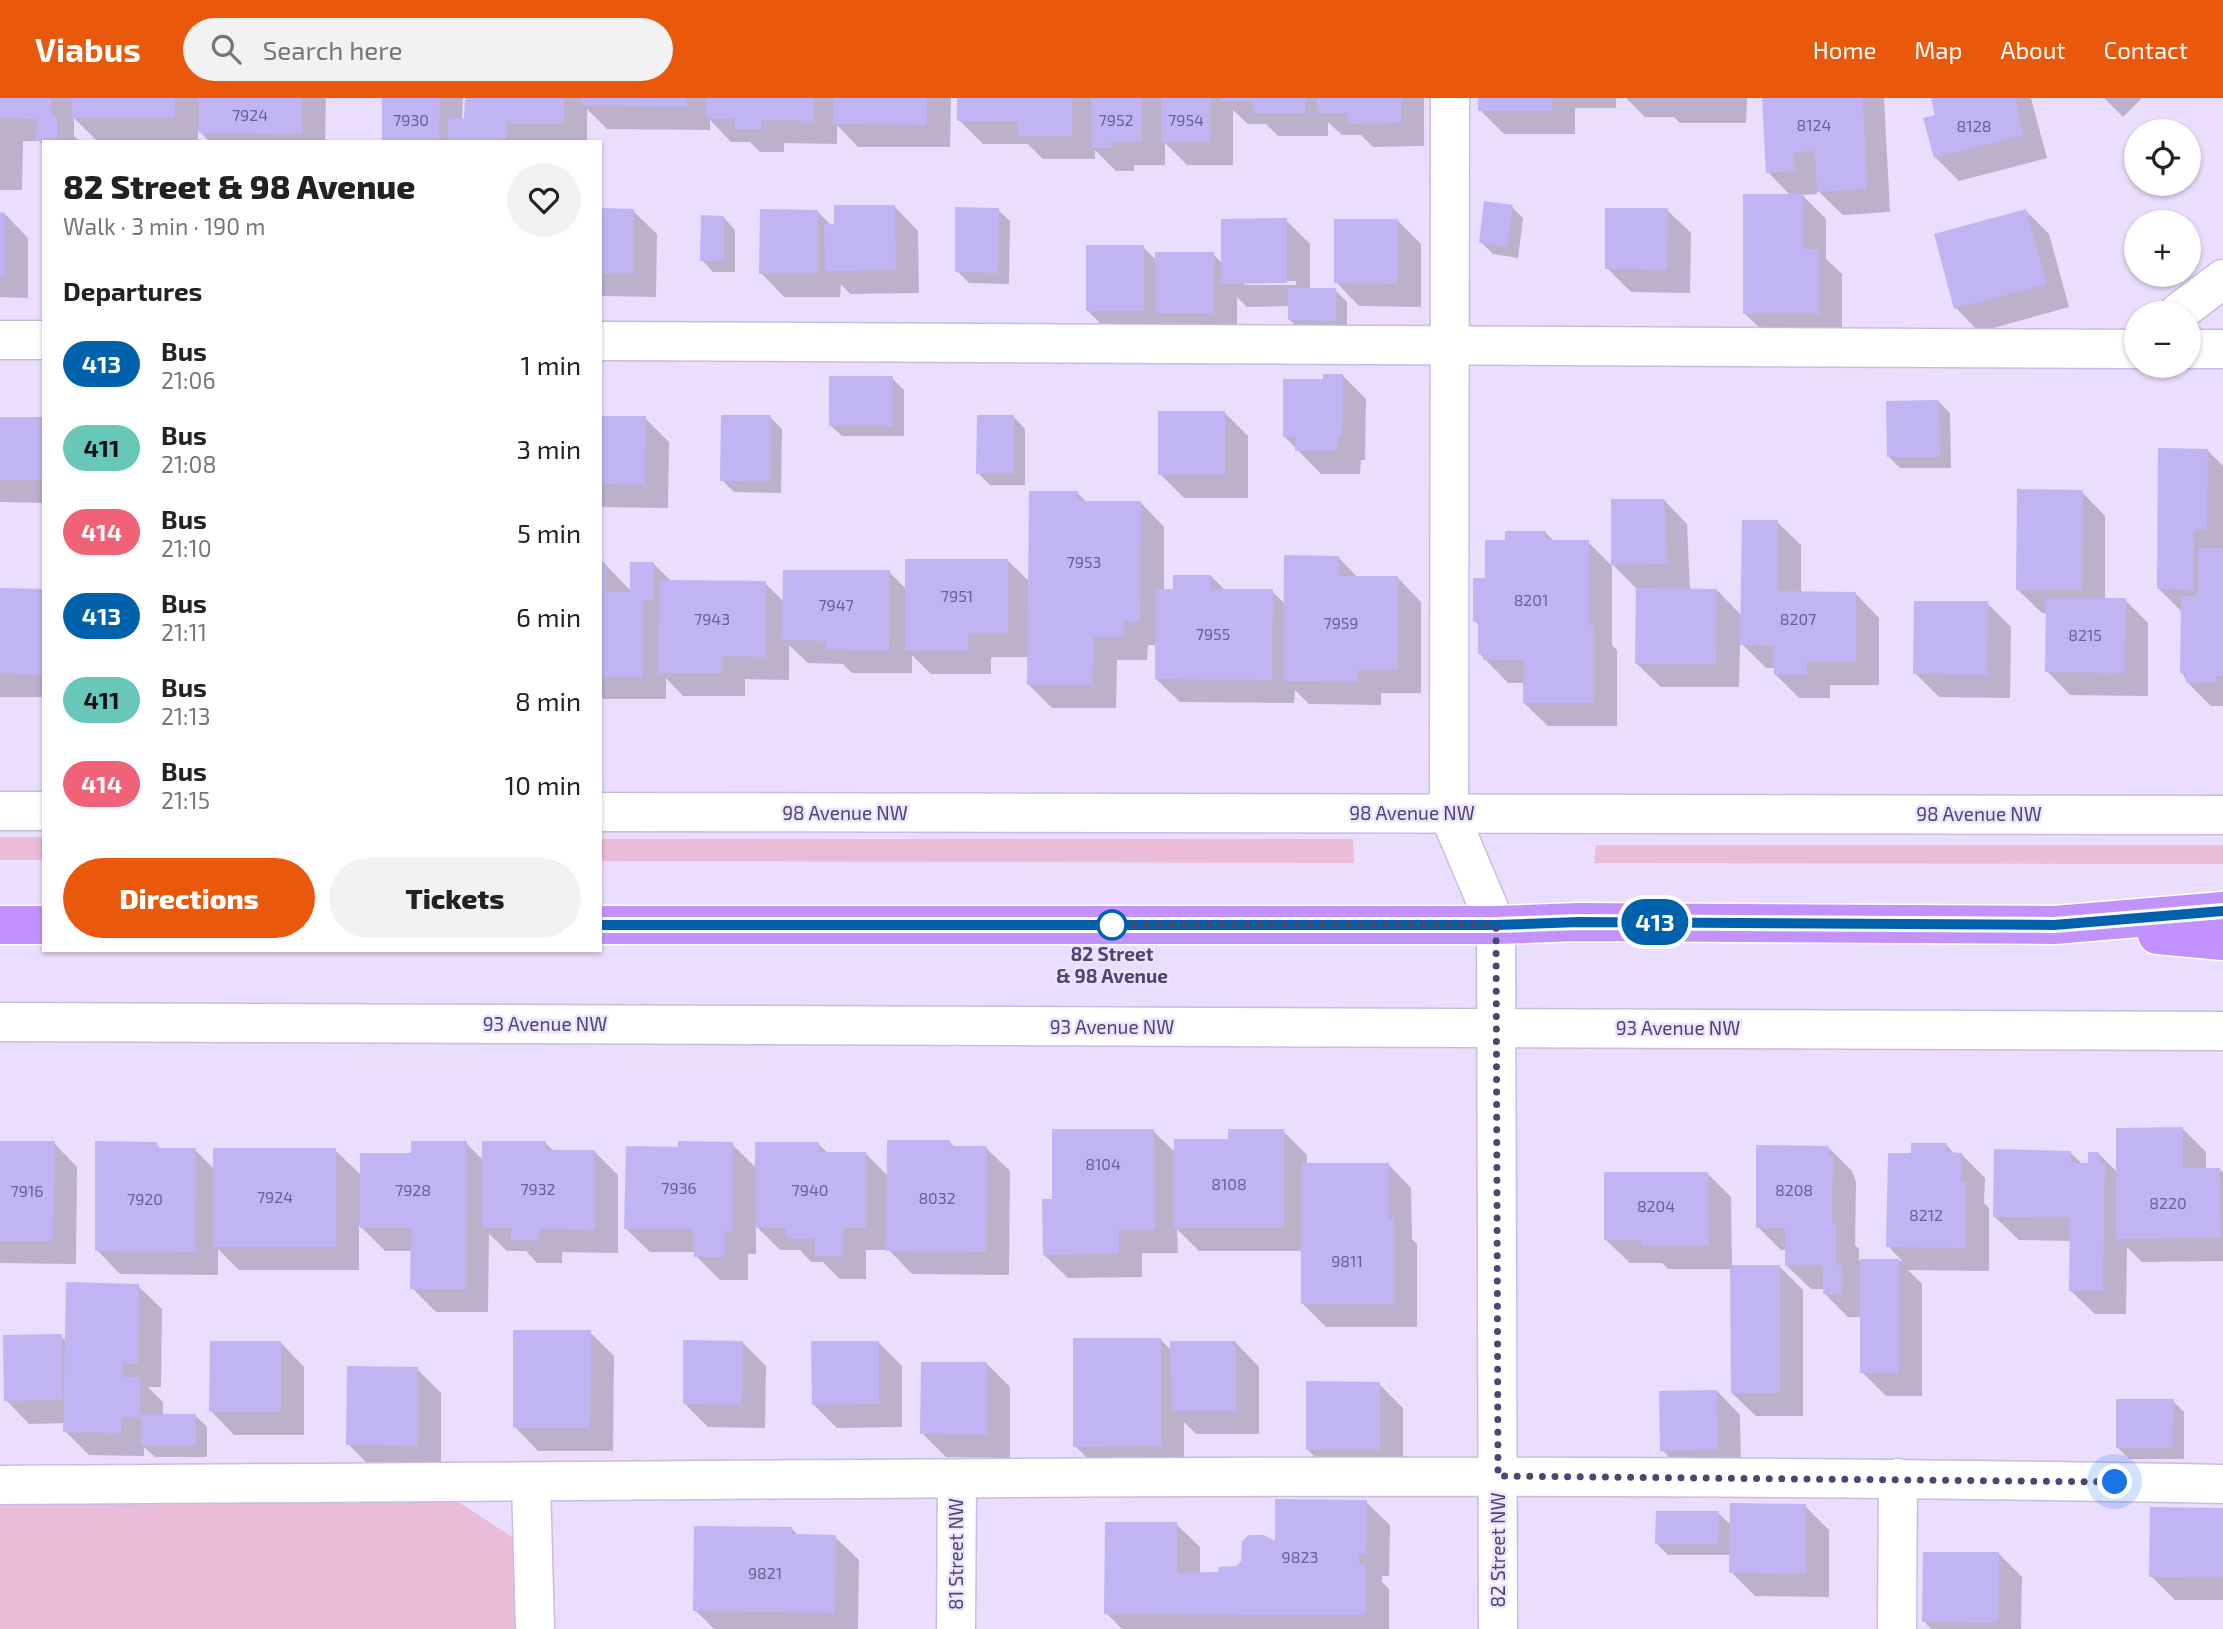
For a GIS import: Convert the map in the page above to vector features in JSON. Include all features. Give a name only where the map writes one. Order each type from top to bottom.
[{"type":"main road","points":[[2054,925],[2223,911]]},
{"type":"main road","points":[[602,925],[1496,925],[1579,922],[2054,925],[2223,941]]},
{"type":"main road","points":[[0,925],[42,925]]},
{"type":"street","points":[[1450,98],[1449,814],[1496,925]]},
{"type":"street","points":[[2194,301],[2223,279]]},
{"type":"street","points":[[0,340],[42,340]]},
{"type":"street","points":[[602,341],[2124,347]]},
{"type":"street","points":[[2201,349],[2223,349]]},
{"type":"street","points":[[0,811],[42,811]]},
{"type":"street","name":"98 Avenue NW","points":[[602,812],[2223,815]]},
{"type":"street","name":"82 Street NW","points":[[1496,925],[1498,1629]]},
{"type":"street","name":"93 Avenue NW","points":[[0,1022],[2223,1031]]},
{"type":"street","points":[[0,1485],[1498,1476],[1898,1478],[2223,1484]]},
{"type":"street","points":[[1897,1629],[1898,1478]]},
{"type":"street","name":"81 Street NW","points":[[956,1629],[957,1479]]},
{"type":"street","points":[[531,1482],[535,1629]]},
{"type":"shaded area","points":[[0,837],[42,837],[42,860],[0,860]]},
{"type":"shaded area","points":[[602,839],[1353,839],[1354,863],[602,861]]},
{"type":"shaded area","points":[[1596,845],[2223,845],[2223,864],[1594,863]]},
{"type":"shaded area","points":[[457,1501],[512,1537],[521,1604],[521,1629],[0,1629],[0,1503]]},
{"type":"building","points":[[0,98],[51,98],[51,116],[57,116],[57,140],[36,141],[37,119],[0,118]]},
{"type":"building","points":[[72,98],[175,98],[175,118],[72,118]]},
{"type":"building","points":[[199,98],[302,98],[302,134],[199,133]]},
{"type":"building","points":[[382,98],[440,98],[439,140],[382,140]]},
{"type":"building","points":[[465,98],[564,98],[564,124],[506,124],[506,140],[448,140],[448,118],[464,118]]},
{"type":"building","points":[[582,98],[687,98],[687,107],[582,106]]},
{"type":"building","points":[[706,98],[814,98],[814,121],[761,120],[761,129],[735,129],[735,119],[706,119]]},
{"type":"building","points":[[833,98],[927,98],[927,125],[833,124]]},
{"type":"building","points":[[957,98],[1072,98],[1072,136],[1018,136],[1018,121],[957,121]]},
{"type":"building","points":[[1091,98],[1142,98],[1142,142],[1111,142],[1111,148],[1091,148]]},
{"type":"building","points":[[1161,98],[1210,98],[1210,142],[1161,142]]},
{"type":"building","points":[[1222,98],[1305,98],[1305,113],[1253,113],[1253,101],[1222,101]]},
{"type":"building","points":[[1317,98],[1401,98],[1401,123],[1347,124],[1347,113],[1317,113]]},
{"type":"building","points":[[1478,98],[1552,98],[1552,111],[1478,111]]},
{"type":"building","points":[[1762,98],[1863,98],[1867,189],[1817,192],[1815,151],[1793,152],[1795,171],[1766,173]]},
{"type":"building","points":[[1931,98],[2015,98],[2024,135],[1934,158],[1923,118],[1935,115]]},
{"type":"building","points":[[1743,194],[1803,194],[1803,249],[1819,249],[1819,314],[1743,314]]},
{"type":"building","points":[[1484,201],[1513,205],[1507,247],[1479,243]]},
{"type":"building","points":[[834,205],[895,205],[896,270],[825,271],[824,224],[834,224]]},
{"type":"building","points":[[955,207],[999,208],[998,273],[955,272]]},
{"type":"building","points":[[602,208],[634,209],[633,274],[602,274]]},
{"type":"building","points":[[1605,208],[1668,208],[1667,270],[1605,269]]},
{"type":"building","points":[[760,209],[818,210],[818,274],[759,274]]},
{"type":"building","points":[[2026,209],[2047,284],[1954,309],[1934,234]]},
{"type":"building","points":[[0,212],[5,213],[5,275],[0,275]]},
{"type":"building","points":[[701,215],[724,216],[724,261],[700,261]]},
{"type":"building","points":[[1287,218],[1287,283],[1221,284],[1221,219]]},
{"type":"building","points":[[1334,219],[1398,219],[1398,284],[1334,283]]},
{"type":"building","points":[[1086,245],[1144,245],[1144,311],[1086,311]]},
{"type":"building","points":[[1155,252],[1214,252],[1214,313],[1155,313]]},
{"type":"building","points":[[1288,288],[1336,288],[1336,321],[1288,320]]},
{"type":"building","points":[[1323,374],[1343,374],[1342,437],[1338,437],[1337,451],[1295,451],[1295,437],[1283,437],[1283,379],[1323,379]]},
{"type":"building","points":[[829,376],[893,376],[893,426],[829,426]]},
{"type":"building","points":[[1939,400],[1940,457],[1887,457],[1886,401]]},
{"type":"building","points":[[1158,411],[1225,411],[1225,475],[1158,475]]},
{"type":"building","points":[[721,415],[771,415],[770,482],[720,481]]},
{"type":"building","points":[[977,415],[1014,415],[1014,474],[976,474]]},
{"type":"building","points":[[602,416],[646,416],[645,485],[602,484]]},
{"type":"building","points":[[0,417],[42,417],[42,480],[0,480]]},
{"type":"building","points":[[2158,448],[2208,449],[2207,529],[2194,529],[2193,590],[2157,589]]},
{"type":"building","points":[[2017,489],[2083,490],[2082,590],[2016,590]]},
{"type":"building","points":[[1029,491],[1078,491],[1077,501],[1141,501],[1140,622],[1125,622],[1124,637],[1094,637],[1093,685],[1027,685]]},
{"type":"building","points":[[1611,499],[1664,499],[1667,564],[1611,565]]},
{"type":"building","points":[[1742,520],[1778,520],[1777,591],[1856,592],[1856,662],[1807,662],[1807,675],[1774,675],[1774,646],[1740,645]]},
{"type":"building","points":[[1505,531],[1546,531],[1546,540],[1589,540],[1589,625],[1594,625],[1594,703],[1523,703],[1523,660],[1483,660],[1483,654],[1478,654],[1478,622],[1473,622],[1473,578],[1485,578],[1485,540],[1505,540]]},
{"type":"building","points":[[2198,548],[2223,548],[2223,676],[2217,676],[2217,683],[2186,683],[2186,673],[2180,673],[2181,596],[2197,596]]},
{"type":"building","points":[[1284,555],[1339,556],[1339,576],[1398,576],[1398,670],[1358,670],[1358,682],[1283,681]]},
{"type":"building","points":[[905,559],[1008,559],[1008,634],[968,634],[968,651],[905,651]]},
{"type":"building","points":[[630,562],[654,562],[654,600],[643,600],[643,677],[602,677],[602,564],[606,564],[606,592],[630,592]]},
{"type":"building","points":[[783,570],[890,570],[889,651],[826,650],[827,641],[782,640]]},
{"type":"building","points":[[1173,575],[1211,575],[1211,589],[1273,589],[1272,680],[1155,679],[1155,589],[1173,589]]},
{"type":"building","points":[[659,580],[766,581],[766,657],[722,656],[722,673],[658,673]]},
{"type":"building","points":[[0,588],[42,589],[42,675],[0,674]]},
{"type":"building","points":[[1636,588],[1717,589],[1716,664],[1635,664]]},
{"type":"building","points":[[2046,598],[2126,598],[2125,673],[2045,672]]},
{"type":"building","points":[[1914,601],[1988,601],[1987,675],[1913,674]]},
{"type":"building","points":[[2183,1127],[2183,1168],[2220,1168],[2221,1238],[2116,1239],[2116,1128]]},
{"type":"building","points":[[1052,1129],[1154,1129],[1155,1230],[1119,1230],[1119,1254],[1043,1255],[1042,1199],[1052,1199]]},
{"type":"building","points":[[1228,1129],[1284,1129],[1284,1228],[1174,1228],[1174,1139],[1228,1139]]},
{"type":"building","points":[[887,1140],[950,1140],[950,1146],[987,1146],[986,1252],[886,1251]]},
{"type":"building","points":[[0,1141],[55,1141],[53,1241],[0,1241]]},
{"type":"building","points":[[95,1141],[157,1142],[157,1148],[196,1148],[195,1252],[95,1251]]},
{"type":"building","points":[[411,1141],[467,1141],[466,1289],[410,1289],[411,1228],[360,1228],[360,1153],[411,1153]]},
{"type":"building","points":[[482,1141],[546,1141],[546,1150],[595,1150],[595,1230],[539,1229],[539,1240],[511,1240],[511,1228],[482,1228]]},
{"type":"building","points":[[678,1141],[733,1142],[733,1231],[725,1231],[725,1257],[694,1257],[694,1229],[624,1229],[626,1146],[678,1147]]},
{"type":"building","points":[[755,1142],[819,1142],[819,1152],[866,1152],[866,1228],[843,1228],[843,1256],[815,1256],[815,1239],[786,1239],[786,1228],[755,1228]]},
{"type":"building","points":[[1911,1143],[1947,1143],[1946,1152],[1962,1153],[1961,1182],[1966,1182],[1966,1248],[1886,1247],[1888,1153],[1911,1153]]},
{"type":"building","points":[[1756,1145],[1829,1146],[1829,1156],[1833,1156],[1832,1224],[1836,1224],[1836,1265],[1842,1265],[1842,1294],[1823,1294],[1823,1266],[1785,1266],[1785,1228],[1756,1228]]},
{"type":"building","points":[[213,1148],[336,1148],[336,1247],[213,1247]]},
{"type":"building","points":[[1994,1149],[2071,1151],[2071,1163],[2088,1163],[2088,1152],[2099,1152],[2099,1163],[2105,1163],[2103,1291],[2069,1291],[2070,1218],[1993,1217]]},
{"type":"building","points":[[1301,1163],[1389,1163],[1389,1218],[1394,1218],[1394,1304],[1301,1304]]},
{"type":"building","points":[[1604,1172],[1708,1172],[1709,1246],[1642,1246],[1642,1240],[1604,1240]]},
{"type":"building","points":[[1860,1259],[1899,1259],[1899,1373],[1860,1373]]},
{"type":"building","points":[[1730,1265],[1780,1265],[1780,1393],[1731,1393]]},
{"type":"building","points":[[66,1282],[139,1284],[138,1364],[122,1364],[122,1377],[140,1377],[140,1418],[121,1418],[121,1433],[63,1432]]},
{"type":"building","points":[[513,1330],[591,1330],[590,1428],[513,1428]]},
{"type":"building","points":[[62,1334],[62,1400],[4,1401],[3,1335]]},
{"type":"building","points":[[1073,1338],[1161,1338],[1161,1446],[1073,1447]]},
{"type":"building","points":[[683,1340],[743,1341],[742,1405],[683,1404]]},
{"type":"building","points":[[210,1341],[281,1341],[281,1412],[209,1412]]},
{"type":"building","points":[[811,1341],[879,1341],[879,1404],[812,1405]]},
{"type":"building","points":[[1170,1341],[1236,1341],[1236,1411],[1171,1411]]},
{"type":"building","points":[[921,1362],[987,1362],[987,1435],[920,1434]]},
{"type":"building","points":[[347,1366],[418,1367],[418,1446],[346,1445]]},
{"type":"building","points":[[1306,1381],[1380,1382],[1380,1450],[1306,1450]]},
{"type":"building","points":[[1717,1390],[1718,1450],[1660,1451],[1659,1391]]},
{"type":"building","points":[[2116,1399],[2174,1399],[2173,1448],[2116,1448]]},
{"type":"building","points":[[141,1414],[196,1414],[196,1446],[141,1446]]},
{"type":"building","points":[[1275,1499],[1367,1500],[1366,1554],[1359,1554],[1359,1564],[1366,1564],[1366,1615],[1104,1614],[1105,1522],[1177,1522],[1177,1573],[1218,1572],[1219,1567],[1236,1566],[1241,1561],[1242,1541],[1249,1535],[1264,1535],[1275,1541]]},
{"type":"building","points":[[1730,1503],[1806,1504],[1806,1574],[1729,1573]]},
{"type":"building","points":[[2150,1507],[2223,1508],[2223,1578],[2149,1577]]},
{"type":"building","points":[[1656,1511],[1719,1511],[1718,1544],[1655,1544]]},
{"type":"building","points":[[694,1526],[792,1527],[792,1534],[836,1535],[835,1613],[693,1611]]},
{"type":"building","points":[[1923,1552],[1999,1552],[1998,1623],[1922,1622]]},
{"type":"bus line","name":"413","points":[[602,925],[1496,925],[1579,922],[2054,925],[2223,911]]},
{"type":"place","name":"82 Street & 98 Avenue","points":[[1112,925]]},
{"type":"route","points":[[1112,925],[1104,925],[1496,925],[1498,1476],[2115,1482]]}]
